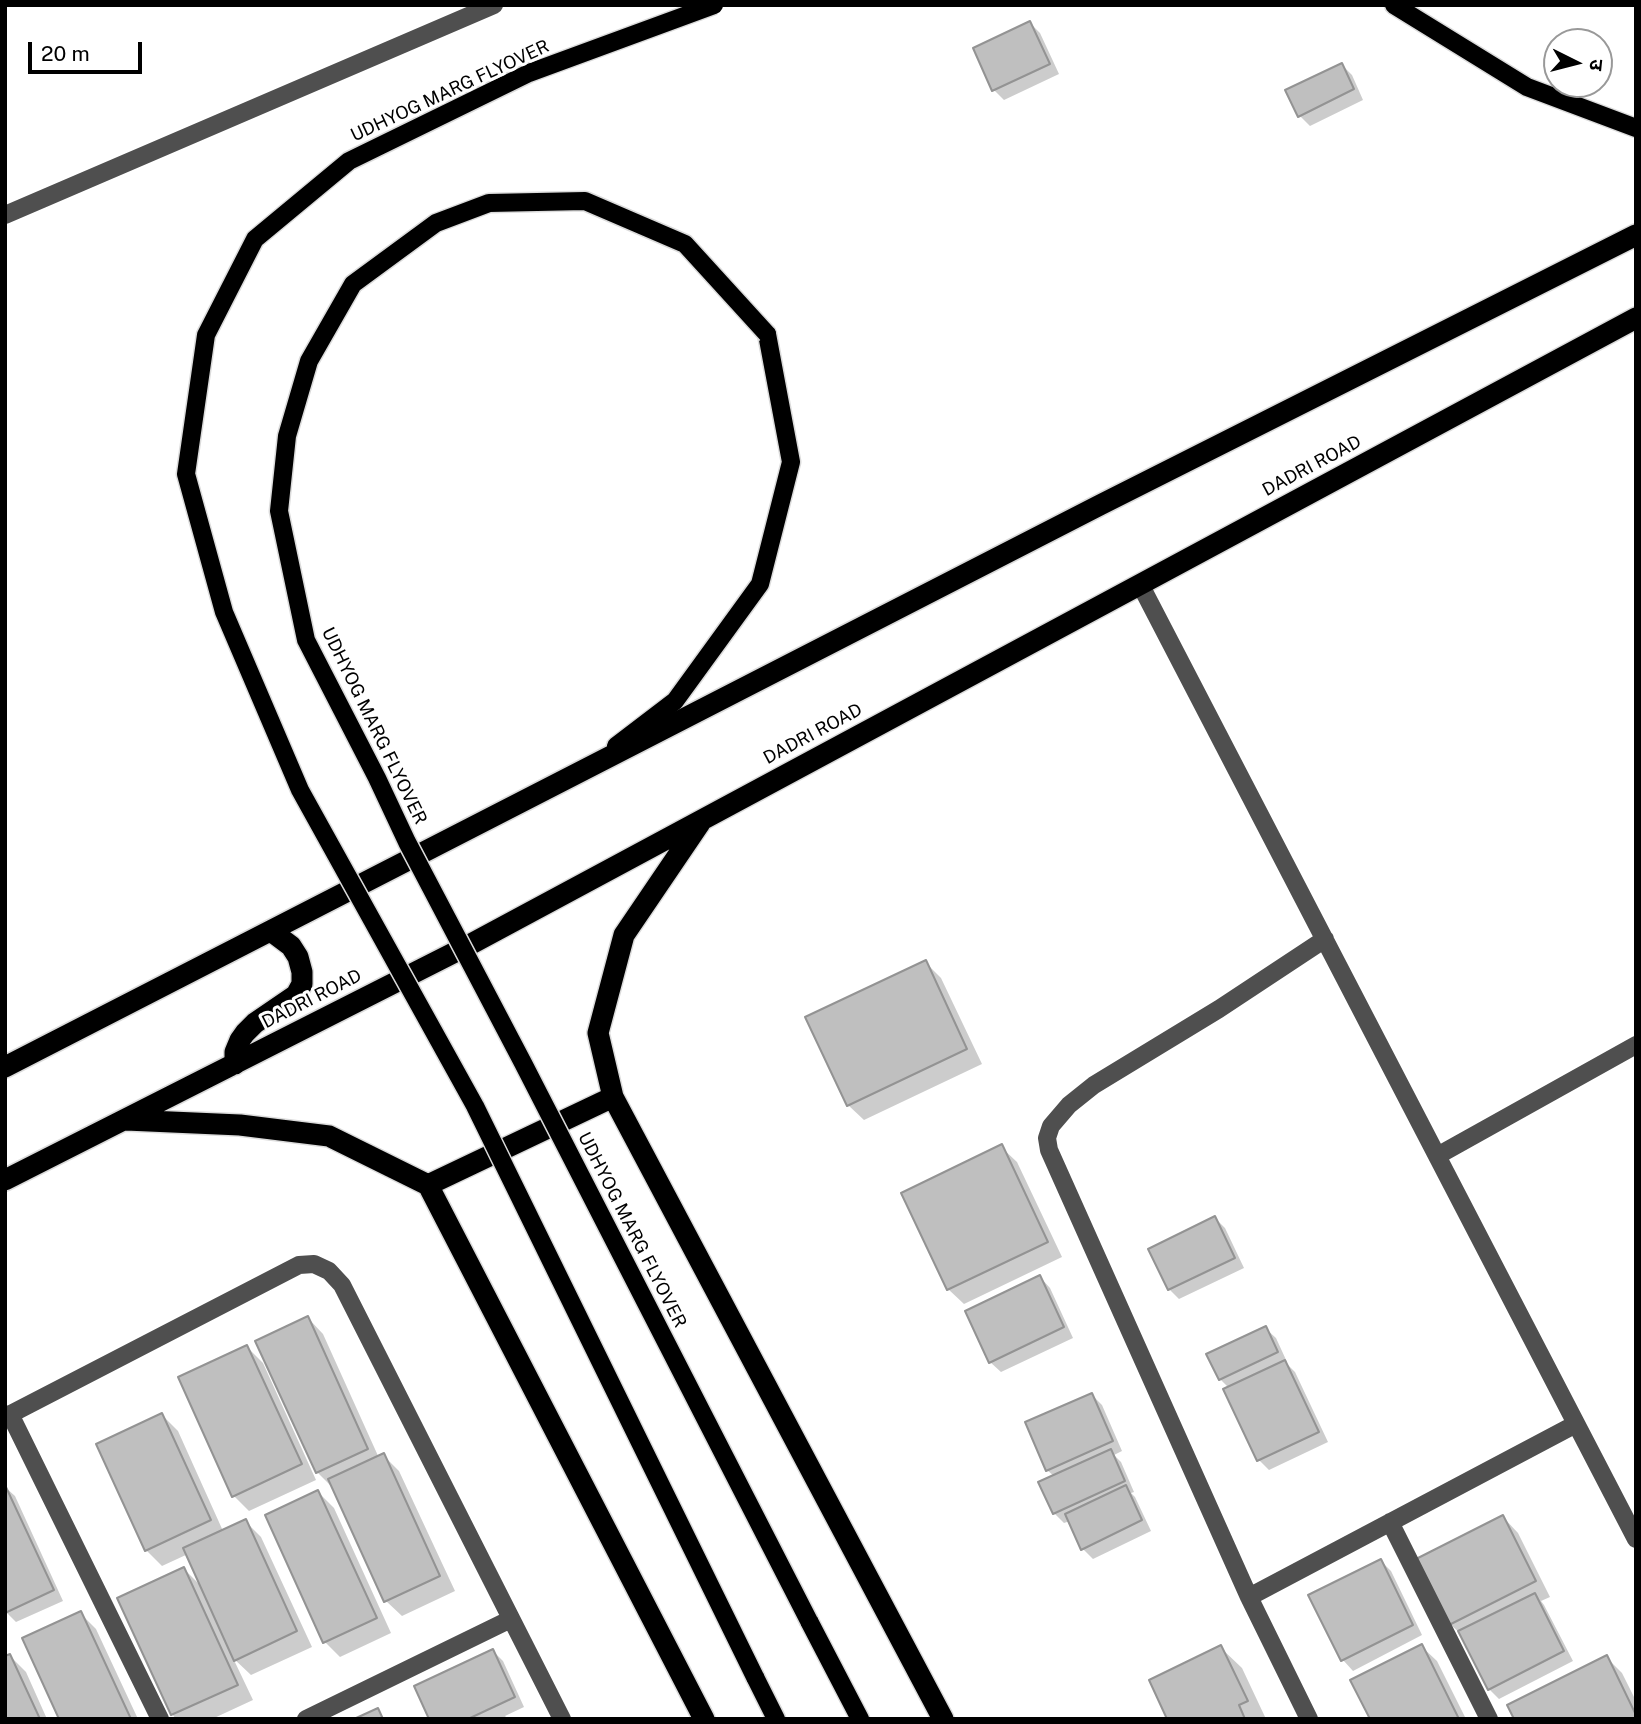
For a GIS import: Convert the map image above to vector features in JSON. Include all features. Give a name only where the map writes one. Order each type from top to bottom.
[{"type":"highway","points":[[5,1067],[1100,505],[1636,235]]},
{"type":"highway","name":"DADRI ROAD","points":[[5,1180],[471,944],[1636,318]]},
{"type":"highway","points":[[704,819],[624,935],[598,1033],[613,1097],[943,1719]]},
{"type":"highway","points":[[235,1064],[235,1052],[240,1040],[255,1024],[296,995],[302,984],[298,957],[291,946],[271,931]]},
{"type":"highway","points":[[428,1185],[613,1097]]},
{"type":"highway","points":[[124,1120],[240,1125],[329,1136],[428,1185],[704,1719]]},
{"type":"main road","name":"UDHYOG MARG FLYOVER","points":[[714,5],[529,73],[349,161],[255,239],[206,335],[186,474],[224,612],[300,790],[475,1106],[776,1719]]},
{"type":"main road","points":[[1394,5],[1527,87],[1633,128]]},
{"type":"main road","name":"UDHYOG MARG FLYOVER","points":[[583,772],[676,701],[760,584],[791,462],[766,334],[685,244],[586,201],[489,203],[436,223],[353,284],[309,361],[287,436],[279,511],[306,640],[372,766],[407,842],[860,1719]]},
{"type":"street","points":[[5,215],[494,5]]},
{"type":"street","points":[[1140,584],[1636,1539]]},
{"type":"street","points":[[1309,1719],[1249,1597],[1049,1150],[1047,1138],[1051,1126],[1069,1105],[1094,1086],[1219,1009],[1325,939]]},
{"type":"street","points":[[1437,1156],[1636,1045]]},
{"type":"street","points":[[160,1719],[8,1415],[299,1265],[314,1264],[329,1270],[342,1285],[562,1719]]},
{"type":"street","points":[[1249,1597],[1576,1424]]},
{"type":"street","points":[[1390,1522],[1489,1719]]},
{"type":"street","points":[[306,1719],[511,1619]]},
{"type":"building","points":[[1030,21],[1050,64],[992,91],[973,48]]},
{"type":"building","points":[[1342,63],[1354,89],[1298,117],[1285,90]]},
{"type":"building","points":[[926,960],[967,1049],[847,1106],[805,1017]]},
{"type":"building","points":[[1002,1144],[1048,1242],[947,1290],[901,1193]]},
{"type":"building","points":[[1215,1216],[1235,1258],[1168,1290],[1148,1249]]},
{"type":"building","points":[[1040,1275],[1064,1327],[989,1363],[965,1311]]},
{"type":"building","points":[[308,1316],[368,1449],[316,1473],[255,1341]]},
{"type":"building","points":[[1266,1326],[1278,1352],[1219,1380],[1206,1354]]},
{"type":"building","points":[[247,1345],[302,1464],[232,1497],[178,1377]]},
{"type":"building","points":[[1285,1360],[1319,1432],[1257,1461],[1223,1389]]},
{"type":"building","points":[[1092,1393],[1113,1441],[1046,1471],[1025,1422]]},
{"type":"building","points":[[162,1413],[211,1520],[145,1551],[96,1444]]},
{"type":"building","points":[[1111,1449],[1125,1481],[1053,1514],[1038,1482]]},
{"type":"building","points":[[384,1453],[440,1576],[384,1602],[328,1479]]},
{"type":"building","points":[[5,1485],[54,1590],[5,1613]]},
{"type":"building","points":[[1126,1485],[1142,1520],[1081,1550],[1065,1514]]},
{"type":"building","points":[[318,1490],[377,1618],[323,1643],[265,1515]]},
{"type":"building","points":[[1503,1515],[1536,1581],[1449,1625],[1416,1559]]},
{"type":"building","points":[[246,1519],[297,1631],[234,1661],[183,1548]]},
{"type":"building","points":[[1381,1559],[1413,1625],[1341,1661],[1308,1595]]},
{"type":"building","points":[[184,1567],[238,1685],[171,1715],[117,1598]]},
{"type":"building","points":[[1535,1593],[1564,1651],[1488,1690],[1458,1631]]},
{"type":"building","points":[[81,1611],[131,1719],[59,1719],[22,1638]]},
{"type":"building","points":[[1422,1644],[1459,1719],[1370,1719],[1350,1680]]},
{"type":"building","points":[[1221,1645],[1248,1701],[1239,1705],[1245,1719],[1167,1719],[1149,1680]]},
{"type":"building","points":[[493,1649],[515,1697],[468,1719],[429,1719],[414,1686]]},
{"type":"building","points":[[10,1654],[40,1719],[5,1719],[5,1656]]},
{"type":"building","points":[[1607,1655],[1636,1719],[1514,1719],[1507,1705]]},
{"type":"building","points":[[378,1708],[383,1719],[354,1719]]}]
